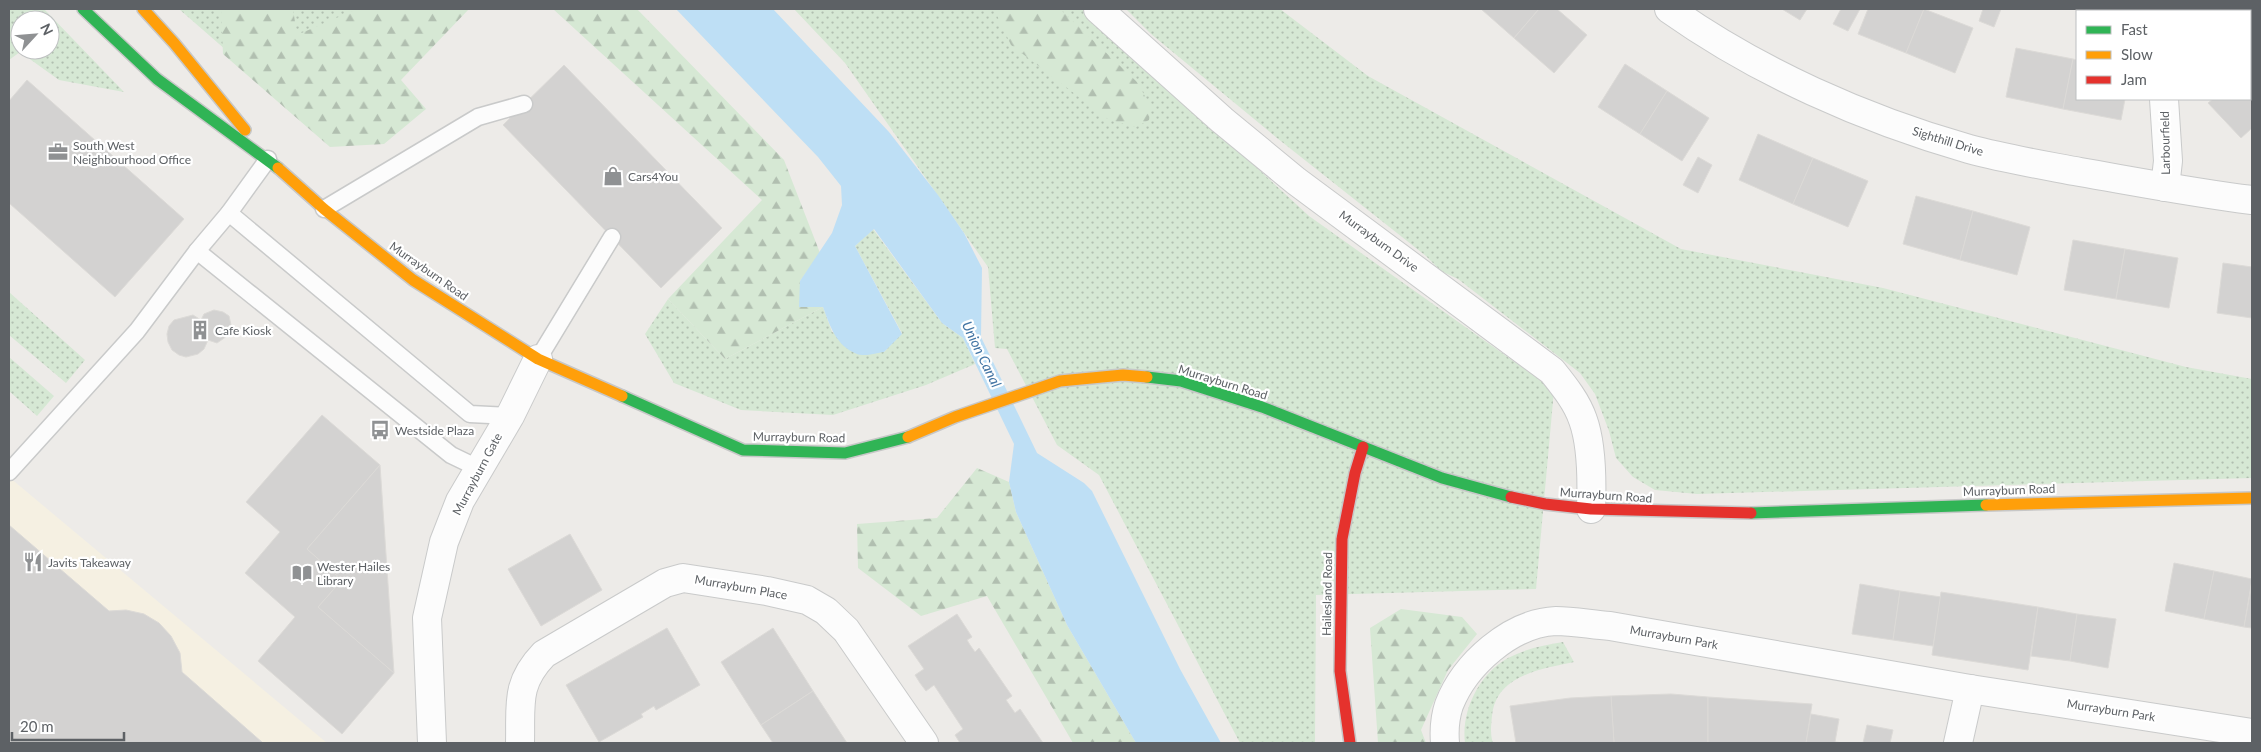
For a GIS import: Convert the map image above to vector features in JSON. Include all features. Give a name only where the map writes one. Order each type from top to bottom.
[{"type":"street","name":"Murrayburn Road","points":[[84,9],[157,79],[268,159],[324,210],[413,280],[538,359],[743,450],[845,453],[899,440],[955,417],[1060,381],[1123,375],[1181,381],[1262,407],[1442,478],[1503,495],[1545,504],[1591,509],[1743,513],[2163,498],[2252,498]]},
{"type":"street","name":"Murrayburn Road","points":[[143,9],[174,43],[268,159]]},
{"type":"street","name":"Murrayburn Drive","points":[[1098,9],[1222,120],[1296,181],[1552,371],[1569,392],[1584,421],[1592,486],[1591,509]]},
{"type":"street","name":"Sighthill Drive","points":[[1668,9],[1696,28],[1750,59],[1855,109],[1922,134],[1970,149],[2022,161],[2165,187],[2252,200]]},
{"type":"street","name":"Larbourfield","points":[[2164,100],[2168,160],[2165,187]]},
{"type":"street","name":"Murrayburn Gate","points":[[432,743],[426,618],[444,542],[460,501],[510,416],[538,359]]},
{"type":"street","name":"Hailesland Road","points":[[1350,743],[1340,671],[1342,539],[1355,473],[1363,447]]},
{"type":"street","name":"Murrayburn Place","points":[[520,743],[521,690],[534,665],[544,654],[665,583],[683,578],[767,590],[807,600],[826,611],[846,630],[924,743]]},
{"type":"street","name":"Murrayburn Park","points":[[1444,743],[1444,730],[1449,707],[1459,685],[1479,661],[1504,639],[1529,627],[1556,621],[1610,626],[1970,689],[2252,733]]},
{"type":"street","points":[[1958,743],[1970,689]]},
{"type":"lane","points":[[324,210],[478,117],[524,104]]},
{"type":"lane","points":[[9,472],[137,330],[197,251],[229,214],[268,159]]},
{"type":"lane","points":[[229,214],[470,414],[510,416]]},
{"type":"lane","points":[[538,359],[612,238]]},
{"type":"lane","points":[[197,251],[451,455],[478,468]]},
{"type":"shaded area","points":[[9,477],[327,743],[9,743]]},
{"type":"green space","points":[[9,9],[44,9],[10,10],[10,59]]},
{"type":"green space","points":[[179,9],[384,9],[282,99]]},
{"type":"green space","points":[[221,9],[293,9],[297,35],[357,9],[469,9],[401,80],[426,109],[384,144],[330,147],[223,54]]},
{"type":"green space","points":[[553,9],[637,9],[784,160],[820,253],[800,281],[800,307],[823,307],[725,359],[668,299],[762,200]]},
{"type":"green space","points":[[794,9],[1085,9],[1309,216],[1554,390],[1536,589],[1316,595],[1315,743],[1240,743],[1099,475],[1057,445],[1007,349],[995,348],[988,267],[845,63]]},
{"type":"green space","points":[[994,9],[1060,9],[1137,82],[1151,107],[1149,120],[1136,127],[1109,120],[1011,45]]},
{"type":"green space","points":[[1126,9],[1280,9],[1368,76],[1681,249],[1883,288],[2186,367],[2252,379],[2252,478],[1697,494],[1655,490],[1633,477],[1616,458],[1609,431],[1595,394],[1580,373],[1458,279],[1441,271],[1426,256],[1277,138],[1151,34]]},
{"type":"green space","points":[[60,26],[124,92],[59,80],[31,60],[60,60]]},
{"type":"green space","points":[[873,229],[942,323],[963,338],[975,364],[926,385],[833,415],[741,410],[674,383],[645,334],[668,299],[725,359],[823,307],[832,332],[884,352],[902,333],[855,246]]},
{"type":"green space","points":[[9,292],[85,360],[66,383],[9,335]]},
{"type":"green space","points":[[9,357],[54,396],[37,416],[9,391]]},
{"type":"green space","points":[[977,468],[1009,482],[1016,512],[1067,625],[1136,743],[1073,743],[987,596],[921,616],[858,568],[857,524],[937,518]]},
{"type":"green space","points":[[1401,609],[1462,617],[1477,634],[1448,670],[1421,730],[1426,743],[1378,743],[1370,628]]},
{"type":"green space","points":[[1563,642],[1574,662],[1535,671],[1511,683],[1502,691],[1495,702],[1491,727],[1493,743],[1465,743],[1466,718],[1469,706],[1474,694],[1488,674],[1508,658],[1521,652]]},
{"type":"water","name":"Union Canal","points":[[676,9],[773,9],[889,132],[938,195],[964,233],[982,268],[981,337],[1037,453],[1084,483],[1092,491],[1180,669],[1221,743],[1136,743],[1067,625],[1016,512],[1009,482],[1014,444],[963,338],[942,323],[874,229],[855,246],[902,334],[884,352],[860,355],[839,341],[831,328],[823,307],[799,307],[800,281],[832,233],[842,205],[841,186],[818,157]]},
{"type":"building","points":[[1481,9],[1539,9],[1514,38]]},
{"type":"building","points":[[1539,9],[1557,9],[1587,35],[1554,73],[1514,38]]},
{"type":"building","points":[[1782,9],[1807,9],[1800,20]]},
{"type":"building","points":[[1841,9],[1860,9],[1848,31],[1833,24]]},
{"type":"building","points":[[1868,9],[1924,9],[1906,53],[1858,34]]},
{"type":"building","points":[[1924,9],[1973,28],[1955,73],[1906,53]]},
{"type":"building","points":[[1983,9],[2001,9],[1994,27],[1979,21]]},
{"type":"building","points":[[2016,48],[2073,59],[2063,109],[2006,97]]},
{"type":"building","points":[[2073,59],[2076,60],[2076,100],[2125,100],[2121,120],[2063,109]]},
{"type":"building","points":[[1625,64],[1667,91],[1640,134],[1598,107]]},
{"type":"building","name":"Cars4You","points":[[564,65],[722,228],[661,288],[503,125]]},
{"type":"building","points":[[2251,70],[2252,128],[2241,138],[2208,103],[2212,100],[2251,100]]},
{"type":"building","name":"South West Neighbourhood Office","points":[[27,80],[184,219],[115,297],[9,203],[9,101]]},
{"type":"building","points":[[1667,91],[1709,118],[1682,161],[1640,134]]},
{"type":"building","points":[[1758,134],[1813,158],[1793,204],[1739,180]]},
{"type":"building","points":[[1698,157],[1712,165],[1698,193],[1683,185]]},
{"type":"building","points":[[1813,158],[1868,181],[1848,227],[1793,204]]},
{"type":"building","points":[[1916,196],[1973,211],[1960,260],[1903,244]]},
{"type":"building","points":[[1973,211],[2030,227],[2017,275],[1960,260]]},
{"type":"building","points":[[2073,240],[2125,249],[2116,299],[2064,290]]},
{"type":"building","points":[[2125,249],[2178,258],[2169,308],[2116,299]]},
{"type":"building","points":[[2223,263],[2252,267],[2252,318],[2217,313]]},
{"type":"building","name":"Cafe Kiosk","points":[[214,310],[229,316],[230,334],[217,343],[208,340],[204,349],[198,354],[186,357],[172,350],[167,334],[169,326],[174,320],[193,315],[201,320],[204,314]]},
{"type":"building","points":[[322,415],[380,465],[307,549],[342,580],[318,607],[394,673],[342,734],[258,661],[295,617],[245,573],[280,532],[246,502]]},
{"type":"building","points":[[380,465],[394,673],[318,607],[342,580],[307,549]]},
{"type":"building","points":[[9,525],[109,611],[126,610],[144,614],[159,623],[171,636],[180,653],[182,672],[263,743],[9,743]]},
{"type":"building","points":[[570,534],[602,590],[541,626],[508,569]]},
{"type":"building","points":[[2174,563],[2214,571],[2204,619],[2165,611]]},
{"type":"building","points":[[2214,571],[2252,579],[2244,627],[2204,619]]},
{"type":"building","points":[[2252,583],[2252,628],[2244,627]]},
{"type":"building","points":[[1860,584],[1900,591],[1893,640],[1852,634]]},
{"type":"building","points":[[1900,591],[1941,597],[1933,646],[1893,640]]},
{"type":"building","points":[[1941,592],[2038,607],[2028,670],[1932,655]]},
{"type":"building","points":[[2038,607],[2077,614],[2070,661],[2031,656]]},
{"type":"building","points":[[957,614],[972,637],[967,640],[970,645],[975,652],[979,648],[1012,696],[1006,700],[1015,713],[1020,709],[1043,743],[960,743],[955,735],[963,729],[934,685],[926,691],[920,683],[915,675],[924,669],[908,646]]},
{"type":"building","points":[[2077,614],[2116,619],[2108,668],[2070,661]]},
{"type":"building","points":[[667,628],[700,685],[656,710],[654,706],[641,714],[643,717],[599,742],[566,685]]},
{"type":"building","points":[[773,628],[813,691],[761,725],[721,662]]},
{"type":"building","points":[[813,691],[847,743],[773,743],[761,725]]},
{"type":"building","points":[[1671,694],[1708,697],[1708,743],[1614,743],[1611,696]]},
{"type":"building","points":[[1611,696],[1614,743],[1516,743],[1510,706],[1570,698]]},
{"type":"building","points":[[1708,697],[1812,704],[1806,743],[1708,743]]},
{"type":"building","points":[[1811,714],[1839,719],[1835,742],[1844,743],[1806,743]]},
{"type":"building","points":[[1867,725],[1893,730],[1890,743],[1863,743]]},
{"type":"traffic: fast","points":[[83,9],[157,79],[278,168]]},
{"type":"traffic: fast","points":[[1147,377],[1181,381],[1262,407],[1442,478],[1511,497]]},
{"type":"traffic: fast","points":[[622,396],[743,450],[845,453],[908,437]]},
{"type":"traffic: fast","points":[[1751,513],[1986,505]]},
{"type":"traffic: slow","points":[[143,9],[174,43],[245,130]]},
{"type":"traffic: slow","points":[[278,168],[324,209],[413,280],[538,359],[622,396]]},
{"type":"traffic: slow","points":[[908,437],[955,417],[1060,381],[1123,375],[1147,377]]},
{"type":"traffic: slow","points":[[1986,505],[2252,498]]},
{"type":"traffic: jam","points":[[1350,743],[1340,671],[1342,539],[1355,473],[1363,447]]},
{"type":"traffic: jam","points":[[1511,497],[1545,504],[1591,509],[1751,513]]},
{"type":"place","name":"South West Neighbourhood Office","points":[[58,152]]},
{"type":"place","name":"Cars4You","points":[[613,176]]},
{"type":"place","name":"Cafe Kiosk","points":[[200,330]]},
{"type":"place","name":"Westside Plaza","points":[[380,430]]},
{"type":"place","name":"Javits Takeaway","points":[[33,562]]},
{"type":"place","name":"Wester Hailes Library","points":[[302,573]]}]
